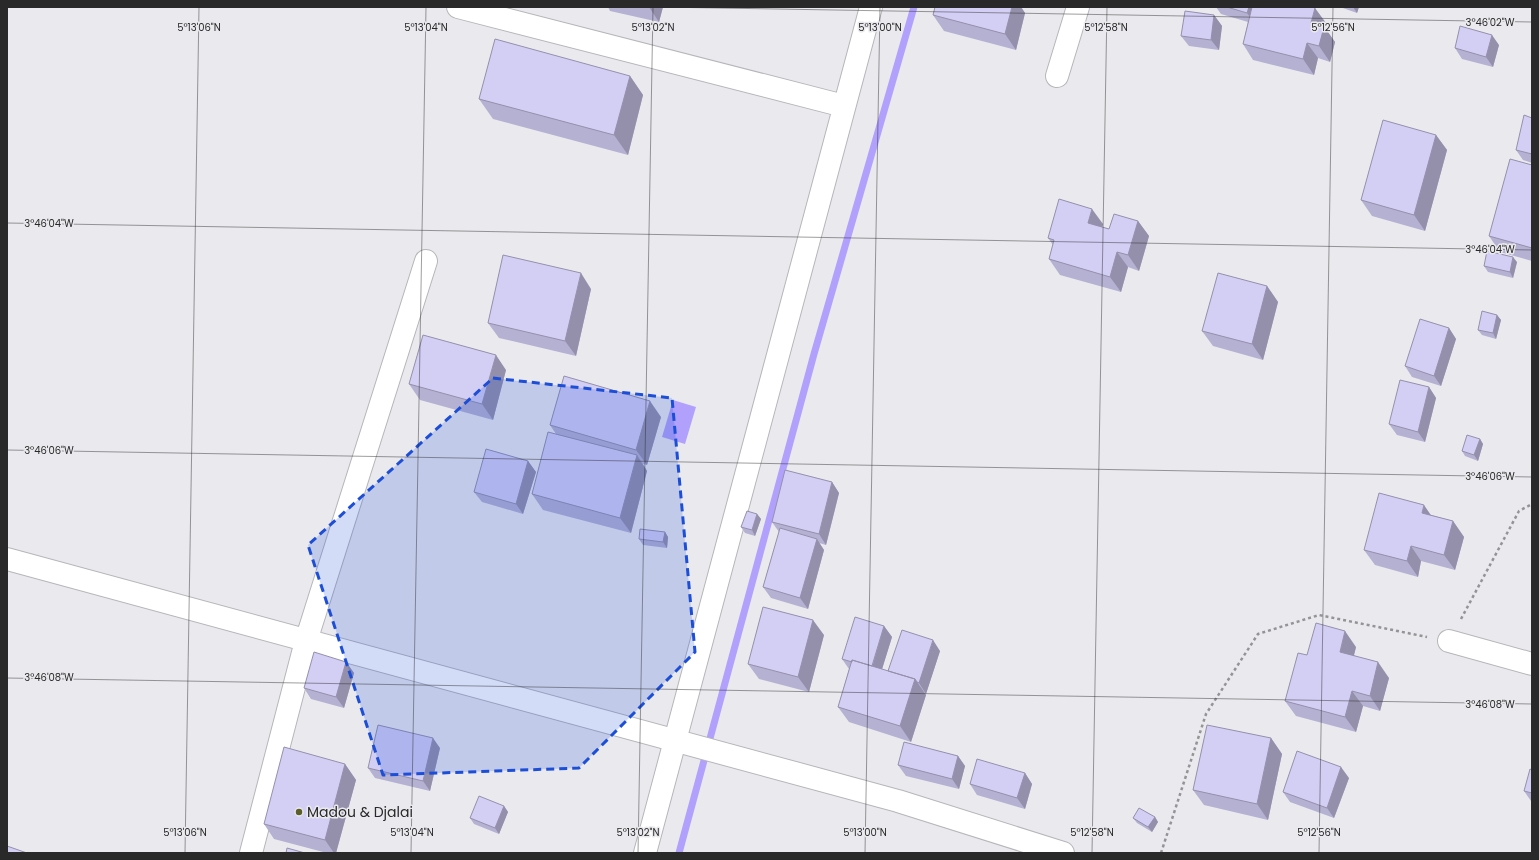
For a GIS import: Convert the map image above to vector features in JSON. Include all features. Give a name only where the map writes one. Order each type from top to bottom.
[{"type":"street","points":[[458,7],[844,106]]},
{"type":"street","points":[[645,853],[871,7]]},
{"type":"street","points":[[1057,76],[1078,7]]},
{"type":"street","points":[[251,853],[306,641],[426,261]]},
{"type":"street","points":[[7,559],[898,801],[1062,853]]},
{"type":"street","points":[[1449,641],[1532,664]]},
{"type":"path","points":[[1161,853],[1206,714],[1258,634],[1319,615],[1449,641],[1519,511],[1532,504]]},
{"type":"highlighted area","points":[[493,378],[672,398],[695,652],[579,768],[383,775],[308,545]]},
{"type":"shaded area","points":[[673,400],[696,407],[685,444],[662,437]]},
{"type":"building","points":[[935,7],[1012,7],[1005,34],[933,15]]},
{"type":"building","points":[[1227,7],[1249,7],[1247,13]]},
{"type":"building","points":[[1252,7],[1315,8],[1311,23],[1324,27],[1319,46],[1307,43],[1303,59],[1243,44]]},
{"type":"building","points":[[1185,11],[1214,15],[1211,40],[1181,36]]},
{"type":"building","points":[[1460,26],[1492,35],[1486,57],[1455,48]]},
{"type":"building","points":[[495,39],[630,76],[614,135],[479,99]]},
{"type":"building","points":[[1524,115],[1532,118],[1532,154],[1516,150]]},
{"type":"building","points":[[1383,120],[1436,135],[1414,215],[1361,200]]},
{"type":"building","points":[[1510,159],[1532,165],[1532,248],[1489,236]]},
{"type":"building","points":[[1059,199],[1092,209],[1088,223],[1109,229],[1114,214],[1138,221],[1128,255],[1117,252],[1110,277],[1049,259],[1054,240],[1048,238]]},
{"type":"building","points":[[1487,251],[1513,257],[1510,272],[1484,266]]},
{"type":"building","points":[[503,255],[581,273],[565,341],[488,323]]},
{"type":"building","points":[[1218,273],[1267,286],[1252,344],[1202,331]]},
{"type":"building","points":[[1482,311],[1497,315],[1493,333],[1478,330]]},
{"type":"building","points":[[1420,319],[1449,328],[1434,376],[1405,366]]},
{"type":"building","points":[[423,335],[496,355],[482,404],[409,384]]},
{"type":"building","points":[[564,376],[650,401],[636,450],[550,425]]},
{"type":"building","points":[[1400,380],[1429,387],[1418,432],[1389,424]]},
{"type":"building","points":[[548,432],[637,455],[620,518],[532,494]]},
{"type":"building","points":[[1467,435],[1480,439],[1474,455],[1462,451]]},
{"type":"building","points":[[486,449],[528,461],[516,504],[474,492]]},
{"type":"building","points":[[785,470],[832,482],[819,534],[772,522]]},
{"type":"building","points":[[1379,493],[1424,505],[1422,513],[1453,521],[1444,555],[1411,546],[1407,561],[1364,550]]},
{"type":"building","points":[[747,511],[757,514],[752,530],[741,527]]},
{"type":"building","points":[[780,528],[817,539],[800,598],[763,587]]},
{"type":"building","points":[[640,529],[665,532],[663,542],[639,539]]},
{"type":"building","points":[[763,607],[813,620],[798,677],[748,664]]},
{"type":"building","points":[[855,617],[884,626],[872,666],[852,660],[852,662],[842,659]]},
{"type":"building","points":[[1316,623],[1345,631],[1340,652],[1378,662],[1370,696],[1352,691],[1345,717],[1285,701],[1298,653],[1307,655]]},
{"type":"building","points":[[902,630],[933,640],[919,683],[915,679],[888,671]]},
{"type":"building","points":[[314,652],[346,662],[336,697],[304,688]]},
{"type":"building","points":[[852,660],[915,679],[900,726],[838,707]]},
{"type":"building","points":[[378,725],[433,738],[423,781],[368,768]]},
{"type":"building","points":[[1207,725],[1271,738],[1257,804],[1193,790]]},
{"type":"building","points":[[904,742],[958,756],[952,779],[898,765]]},
{"type":"building","points":[[284,747],[345,764],[325,840],[264,824]]},
{"type":"building","points":[[1297,751],[1341,767],[1327,808],[1283,792]]},
{"type":"building","points":[[977,759],[1025,773],[1017,798],[970,784]]},
{"type":"building","points":[[1530,769],[1532,770],[1532,793],[1524,791]]},
{"type":"building","points":[[479,796],[504,806],[495,828],[470,818]]},
{"type":"building","points":[[1139,808],[1155,817],[1148,827],[1133,818]]},
{"type":"building","points":[[7,846],[27,853],[7,853]]},
{"type":"building","points":[[287,848],[305,853],[286,853]]},
{"type":"waterway","points":[[679,853],[814,354],[914,7]]},
{"type":"place","name":"Madou & Djalai","points":[[299,812]]}]
